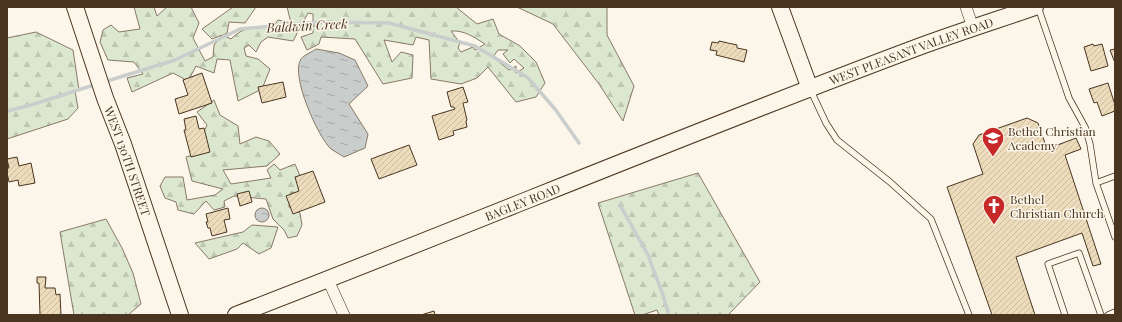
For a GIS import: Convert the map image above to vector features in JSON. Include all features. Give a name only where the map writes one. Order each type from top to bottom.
[{"type":"main road","name":"WEST 130TH STREET","points":[[75,7],[105,98],[123,144],[180,315]]},
{"type":"main road","points":[[780,7],[810,88]]},
{"type":"main road","name":"WEST PLEASANT VALLEY ROAD","points":[[810,88],[914,48],[1035,7]]},
{"type":"main road","name":"BAGLEY ROAD","points":[[236,315],[328,280],[810,88]]},
{"type":"street","points":[[966,7],[974,28]]},
{"type":"street","points":[[328,280],[344,315]]},
{"type":"lane","points":[[1038,7],[1069,98],[1085,127],[1090,144],[1096,183],[1115,237]]},
{"type":"lane","points":[[810,88],[826,123],[837,140],[896,187],[931,219],[969,315]]},
{"type":"lane","points":[[1096,183],[1115,176]]},
{"type":"lane","points":[[1065,315],[1048,264],[1079,253],[1101,315]]},
{"type":"lane","points":[[1108,315],[1115,312]]},
{"type":"green space","points":[[134,7],[154,7],[157,16],[167,7],[191,7],[199,23],[193,38],[205,61],[213,57],[214,45],[222,35],[212,39],[202,29],[233,7],[256,7],[245,23],[229,22],[227,33],[223,35],[231,39],[246,29],[273,27],[278,20],[291,23],[287,7],[456,7],[477,24],[493,19],[499,34],[520,46],[536,62],[545,83],[536,97],[516,102],[488,67],[477,78],[461,84],[431,79],[429,40],[416,37],[413,45],[384,40],[392,62],[401,52],[413,55],[412,78],[383,84],[355,39],[321,37],[319,44],[307,50],[301,37],[313,33],[313,14],[308,13],[293,41],[268,37],[261,42],[256,52],[249,45],[244,48],[246,56],[258,59],[270,69],[262,89],[238,101],[230,60],[217,59],[214,73],[196,66],[188,81],[173,73],[132,92],[127,78],[143,74],[134,62],[108,60],[100,42],[103,30],[111,25],[119,32],[140,29]],"holes":[[[451,31],[465,33],[485,44],[475,50],[473,47],[461,52],[458,48],[460,43]],[[498,50],[508,50],[503,54],[510,63],[514,59],[524,68],[516,73],[516,66],[509,70],[493,57]]]},
{"type":"green space","points":[[517,7],[607,7],[607,35],[634,86],[623,121],[599,84],[553,24]]},
{"type":"green space","points":[[36,32],[73,50],[79,90],[75,91],[78,108],[68,119],[7,139],[7,38]]},
{"type":"green space","points":[[214,100],[220,115],[238,126],[240,144],[256,137],[269,141],[280,154],[267,166],[223,170],[231,184],[271,178],[267,170],[274,164],[280,170],[295,164],[305,188],[299,193],[291,192],[289,207],[300,213],[302,225],[297,236],[288,238],[284,230],[273,219],[266,199],[234,196],[224,201],[225,207],[214,210],[206,201],[194,214],[178,210],[176,202],[165,198],[160,186],[165,177],[183,177],[187,200],[215,195],[223,189],[192,181],[186,157],[200,153],[202,136],[207,125],[197,112]]},
{"type":"green space","points":[[698,173],[760,282],[728,315],[659,315],[657,310],[642,315],[635,315],[598,203]]},
{"type":"green space","points":[[106,219],[122,248],[133,273],[141,304],[128,315],[74,315],[60,232]]},
{"type":"green space","points":[[252,225],[278,227],[271,248],[259,254],[243,243],[237,249],[209,259],[195,243],[243,232]]},
{"type":"water","points":[[316,49],[339,53],[355,60],[368,86],[349,104],[368,134],[365,148],[344,157],[331,149],[319,132],[302,91],[299,78],[301,59]]},
{"type":"water","points":[[262,208],[267,210],[269,215],[267,220],[262,222],[257,220],[255,215],[257,210]]},
{"type":"building","points":[[719,41],[737,45],[737,48],[747,50],[744,62],[716,55],[717,51],[710,50],[712,42],[718,43]]},
{"type":"building","points":[[1093,44],[1094,46],[1102,44],[1108,66],[1091,71],[1084,47]]},
{"type":"building","points":[[1115,49],[1115,63],[1110,50]]},
{"type":"building","points":[[202,73],[212,103],[179,114],[175,99],[188,95],[183,80]]},
{"type":"building","points":[[283,82],[286,97],[262,103],[258,87]]},
{"type":"building","points":[[1108,83],[1115,105],[1115,111],[1102,116],[1097,102],[1094,103],[1089,89]]},
{"type":"building","points":[[463,87],[468,102],[463,103],[467,127],[453,131],[454,135],[439,140],[432,116],[455,109],[454,107],[451,107],[447,92]]},
{"type":"building","points":[[196,116],[199,129],[204,128],[210,152],[191,157],[184,130],[186,130],[184,119]]},
{"type":"building","points":[[1027,118],[1038,123],[1047,149],[1076,138],[1081,149],[1065,155],[1101,264],[1093,266],[1082,233],[1016,257],[1035,315],[992,315],[947,187],[983,174],[973,144],[979,135]]},
{"type":"building","points":[[409,145],[417,165],[379,179],[371,159]]},
{"type":"building","points":[[17,157],[19,166],[31,163],[35,183],[19,186],[18,180],[9,182],[7,168],[9,168],[7,159]]},
{"type":"building","points":[[313,171],[325,202],[293,214],[286,196],[299,191],[295,177]]},
{"type":"building","points":[[249,191],[252,202],[240,206],[237,194]]},
{"type":"building","points":[[228,208],[230,219],[224,220],[227,232],[212,236],[210,228],[208,228],[206,222],[208,222],[206,214]]},
{"type":"building","points":[[37,277],[46,277],[45,288],[55,288],[56,295],[60,294],[61,315],[40,315],[39,283],[37,283]]},
{"type":"building","points":[[434,311],[435,315],[421,315]]},
{"type":"waterway","name":"Baldwin Creek","points":[[104,82],[175,60],[240,29],[320,22],[389,23],[475,46],[527,77],[555,109],[579,143]]},
{"type":"waterway","name":"Baldwin Creek","points":[[7,111],[97,84]]},
{"type":"waterway","points":[[620,205],[648,255],[669,315]]},
{"type":"place","name":"Bethel Christian Academy","points":[[993,158]]},
{"type":"place","name":"Bethel Christian Church","points":[[994,226]]}]
